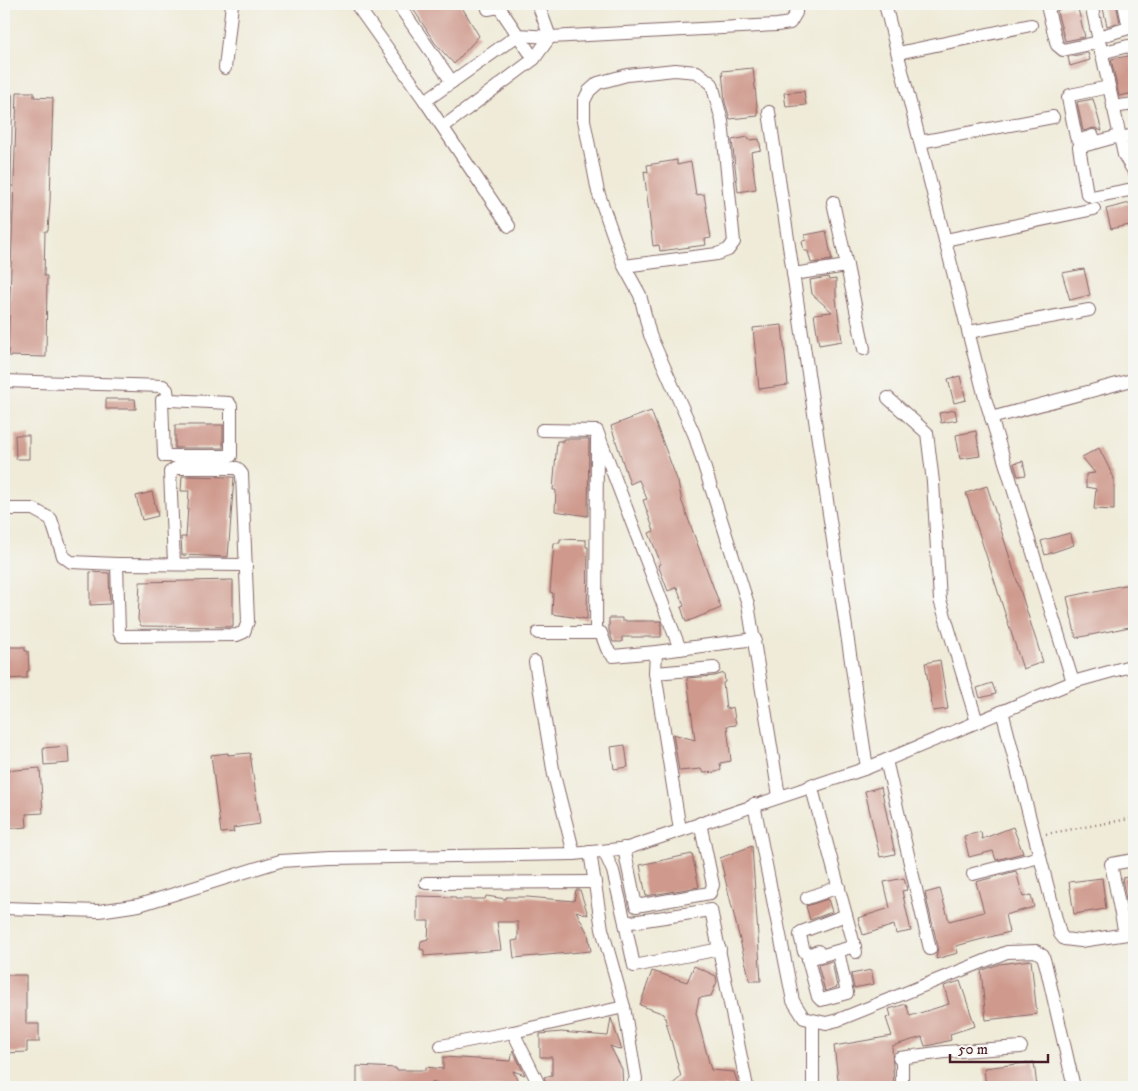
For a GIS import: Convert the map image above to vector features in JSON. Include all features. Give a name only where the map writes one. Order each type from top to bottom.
[{"type":"street","points":[[226,68],[232,4]]},
{"type":"street","points":[[356,4],[426,101],[509,226]]},
{"type":"street","points":[[398,4],[452,82]]},
{"type":"street","points":[[538,4],[550,37]]},
{"type":"street","points":[[426,101],[518,35],[550,37],[777,25],[790,23],[796,13],[796,4]]},
{"type":"street","points":[[885,4],[992,418],[1072,682]]},
{"type":"street","points":[[1053,4],[1048,10],[1056,45],[1059,48],[1063,50],[1099,44],[1128,46],[1134,50]]},
{"type":"street","points":[[1090,4],[1119,134],[1132,168]]},
{"type":"street","points":[[1099,44],[1129,28],[1124,4]]},
{"type":"street","points":[[496,7],[518,35],[534,60]]},
{"type":"street","points":[[898,53],[1032,25]]},
{"type":"street","points":[[443,127],[534,60],[550,37]]},
{"type":"street","points":[[624,266],[717,254],[728,250],[734,242],[722,121],[712,84],[697,72],[675,70],[617,77],[598,83],[589,91],[584,102],[584,120],[598,192],[624,266],[640,295],[650,335],[694,434],[748,604],[779,796]]},
{"type":"street","points":[[1109,87],[1070,95],[1067,101],[1078,139],[1134,134]]},
{"type":"street","points":[[4,223],[6,97]]},
{"type":"street","points":[[1113,107],[1134,104]]},
{"type":"street","points":[[769,112],[867,768]]},
{"type":"street","points":[[920,142],[1053,117]]},
{"type":"street","points":[[1119,134],[1079,147],[1087,194],[1092,197],[1134,189]]},
{"type":"street","points":[[833,202],[864,349]]},
{"type":"street","points":[[945,240],[1094,209]]},
{"type":"street","points":[[793,274],[847,266]]},
{"type":"street","points":[[969,332],[1090,310]]},
{"type":"street","points":[[4,380],[163,386],[167,390],[170,400],[229,403],[231,406],[231,456],[164,456],[162,400],[168,397]]},
{"type":"street","points":[[992,418],[1132,380]]},
{"type":"street","points":[[888,398],[927,433],[934,482],[940,600],[976,722]]},
{"type":"street","points":[[542,430],[597,431]]},
{"type":"street","points":[[597,431],[680,649]]},
{"type":"street","points":[[596,632],[597,431]]},
{"type":"street","points":[[117,564],[119,632],[126,637],[227,636],[244,632],[248,621],[246,565],[242,474],[237,468],[176,468],[170,472],[174,563]]},
{"type":"street","points":[[4,509],[33,509],[51,518],[63,556],[71,562],[246,565]]},
{"type":"street","points":[[538,634],[601,633],[607,649],[613,656],[755,639]]},
{"type":"street","points":[[656,652],[655,674],[680,830]]},
{"type":"street","points":[[535,662],[554,775],[574,854]]},
{"type":"street","points":[[4,908],[99,911],[133,906],[280,861],[574,854],[624,848],[867,768],[1072,682],[1134,665]]},
{"type":"street","points":[[655,674],[714,668]]},
{"type":"street","points":[[1002,711],[1060,934],[1064,939],[1080,942],[1130,933],[1111,864],[1134,860]]},
{"type":"street","points":[[886,760],[930,949]]},
{"type":"street","points":[[811,785],[855,945]]},
{"type":"street","points":[[754,804],[793,1002],[804,1018],[813,1022],[826,1023],[838,1020],[1007,952],[1036,951],[1042,956],[1046,966],[1074,1087]]},
{"type":"street","points":[[624,848],[636,906],[710,893],[712,885],[700,823]]},
{"type":"street","points":[[604,851],[613,871],[634,966],[720,949]]},
{"type":"street","points":[[590,852],[602,928],[624,1007],[636,1079],[631,1087]]},
{"type":"street","points":[[972,874],[1040,857]]},
{"type":"street","points":[[426,883],[595,882]]},
{"type":"street","points":[[807,898],[839,887]]},
{"type":"street","points":[[625,923],[711,910],[747,1087]]},
{"type":"street","points":[[846,915],[803,930],[800,935],[804,952],[807,954],[855,945]]},
{"type":"street","points":[[838,951],[855,945]]},
{"type":"street","points":[[441,1046],[624,1007]]},
{"type":"street","points":[[813,1022],[813,1087]]},
{"type":"street","points":[[513,1032],[540,1087]]},
{"type":"street","points":[[902,1087],[902,1062],[899,1058],[1021,1046]]},
{"type":"path","points":[[1034,836],[1134,818]]},
{"type":"building","points":[[410,4],[460,4],[479,36],[454,64],[435,43]]},
{"type":"building","points":[[1102,4],[1116,4],[1120,22],[1107,26]]},
{"type":"building","points":[[1072,6],[1073,10],[1078,9],[1085,37],[1065,41],[1057,12],[1059,9]]},
{"type":"building","points":[[1088,53],[1090,60],[1070,66],[1068,57]]},
{"type":"building","points":[[1130,57],[1134,75],[1134,93],[1119,96],[1111,59]]},
{"type":"building","points":[[753,68],[758,116],[730,119],[725,102],[722,71]]},
{"type":"building","points":[[804,91],[806,105],[786,107],[784,93]]},
{"type":"building","points":[[17,92],[34,92],[34,97],[53,98],[50,201],[48,231],[45,231],[44,276],[47,276],[46,357],[8,356]]},
{"type":"building","points":[[1093,99],[1102,131],[1094,128],[1083,131],[1077,102]]},
{"type":"building","points":[[748,137],[749,140],[759,139],[761,150],[751,152],[756,189],[738,192],[732,140]]},
{"type":"building","points":[[677,160],[677,165],[691,162],[696,195],[704,194],[711,238],[705,239],[706,245],[660,251],[659,245],[653,246],[644,171],[648,172],[647,165]]},
{"type":"building","points":[[1134,202],[1134,224],[1111,229],[1106,209]]},
{"type":"building","points":[[826,231],[832,260],[811,263],[808,251],[804,251],[802,241],[806,240],[805,235]]},
{"type":"building","points":[[1084,269],[1090,295],[1070,300],[1062,273]]},
{"type":"building","points":[[828,277],[829,280],[836,279],[836,299],[842,341],[819,345],[814,314],[832,312],[812,294],[810,280]]},
{"type":"building","points":[[782,325],[788,385],[759,389],[753,328]]},
{"type":"building","points":[[960,376],[966,400],[954,403],[948,379]]},
{"type":"building","points":[[106,399],[135,399],[136,409],[106,409]]},
{"type":"building","points":[[955,410],[957,420],[941,423],[939,413]]},
{"type":"building","points":[[651,411],[678,482],[682,502],[721,608],[686,622],[681,607],[684,606],[677,587],[668,591],[658,565],[661,564],[649,533],[654,531],[643,500],[647,499],[639,480],[630,484],[611,426]]},
{"type":"building","points":[[175,425],[223,425],[223,448],[175,448]]},
{"type":"building","points":[[976,431],[980,456],[960,459],[956,435]]},
{"type":"building","points":[[15,435],[29,435],[29,459],[16,459]]},
{"type":"building","points":[[563,439],[589,439],[588,516],[555,511],[556,490],[553,490],[557,441],[563,441]]},
{"type":"building","points":[[1099,448],[1114,478],[1114,510],[1094,509],[1096,489],[1086,487],[1086,474],[1095,473],[1082,457]]},
{"type":"building","points":[[1023,461],[1026,475],[1018,476],[1014,463]]},
{"type":"building","points":[[182,476],[234,477],[228,557],[182,555],[181,537],[186,537],[189,491],[181,491]]},
{"type":"building","points":[[987,486],[1043,662],[1023,669],[966,493]]},
{"type":"building","points":[[152,492],[158,516],[142,520],[136,496]]},
{"type":"building","points":[[1070,533],[1074,545],[1045,555],[1041,541]]},
{"type":"building","points":[[560,539],[586,540],[586,547],[588,547],[587,619],[552,614],[553,593],[550,592],[554,543],[560,543]]},
{"type":"building","points":[[90,572],[109,573],[110,604],[90,605]]},
{"type":"building","points":[[233,580],[233,627],[141,626],[138,620],[140,582]]},
{"type":"building","points":[[1134,583],[1134,626],[1076,638],[1067,597]]},
{"type":"building","points":[[609,618],[622,618],[622,621],[661,621],[661,637],[622,637],[622,642],[613,642],[609,630]]},
{"type":"building","points":[[4,647],[25,647],[25,651],[28,651],[29,671],[27,671],[27,678],[4,679]]},
{"type":"building","points":[[940,660],[948,709],[933,711],[925,663]]},
{"type":"building","points":[[724,673],[725,682],[723,683],[726,709],[733,707],[736,725],[727,726],[731,761],[720,763],[721,770],[716,772],[703,773],[701,769],[679,771],[673,734],[695,740],[687,678],[715,676]]},
{"type":"building","points":[[992,683],[996,694],[980,698],[977,688]]},
{"type":"building","points":[[625,745],[628,767],[614,769],[611,747]]},
{"type":"building","points":[[68,746],[69,763],[44,765],[43,748]]},
{"type":"building","points":[[228,753],[228,755],[250,753],[260,824],[233,828],[234,832],[221,833],[211,755]]},
{"type":"building","points":[[40,768],[43,813],[26,814],[27,827],[4,829],[4,771]]},
{"type":"building","points":[[881,787],[895,854],[880,857],[865,791]]},
{"type":"building","points":[[1013,827],[1023,853],[996,860],[993,851],[969,857],[964,836],[981,832],[982,839]]},
{"type":"building","points":[[752,846],[761,981],[750,981],[720,858]]},
{"type":"building","points":[[692,854],[699,887],[646,896],[640,865]]},
{"type":"building","points":[[1016,871],[1023,897],[1031,895],[1034,907],[1005,915],[1009,932],[956,946],[958,953],[936,959],[938,947],[925,893],[940,889],[949,921],[984,912],[976,882]]},
{"type":"building","points":[[1134,876],[1134,920],[1130,920],[1122,878]]},
{"type":"building","points":[[904,878],[907,890],[902,891],[911,931],[896,934],[894,925],[863,935],[858,918],[890,908],[884,882]]},
{"type":"building","points":[[1102,878],[1106,909],[1074,914],[1069,882]]},
{"type":"building","points":[[576,890],[580,890],[588,915],[576,911],[588,934],[591,951],[514,958],[512,941],[518,940],[518,922],[497,922],[501,950],[424,956],[424,950],[420,949],[421,941],[428,939],[429,921],[417,921],[417,896],[455,897],[455,899],[485,899],[486,896],[506,899],[506,897],[527,897],[574,901]]},
{"type":"building","points":[[828,899],[832,912],[810,920],[806,906]]},
{"type":"building","points":[[1031,960],[1037,1014],[986,1020],[981,971],[999,964]]},
{"type":"building","points":[[832,961],[837,987],[825,991],[818,965]]},
{"type":"building","points":[[694,966],[716,976],[717,982],[711,996],[699,998],[696,1013],[711,1070],[734,1072],[739,1087],[669,1087],[681,1077],[664,1014],[640,1005],[652,971],[687,982]]},
{"type":"building","points":[[871,970],[874,984],[854,988],[851,974]]},
{"type":"building","points":[[4,975],[26,975],[26,1024],[39,1024],[39,1042],[27,1042],[27,1052],[4,1053]]},
{"type":"building","points":[[960,981],[975,1026],[950,1034],[951,1040],[932,1045],[925,1046],[922,1037],[892,1046],[894,1087],[839,1087],[834,1046],[892,1036],[886,1018],[891,1016],[889,1009],[906,1004],[910,1016],[949,1004],[944,986]]},
{"type":"building","points":[[611,1018],[622,1050],[610,1046],[622,1069],[623,1087],[548,1087],[544,1077],[552,1075],[552,1057],[540,1057],[540,1034],[561,1032],[608,1036]]},
{"type":"building","points":[[513,1050],[525,1075],[513,1071],[521,1087],[447,1087],[432,1082],[432,1087],[357,1087],[357,1066],[396,1068],[396,1070],[426,1070],[426,1067],[443,1069],[443,1057],[511,1061]]},
{"type":"building","points":[[1034,1062],[1037,1087],[986,1087],[984,1068]]}]
